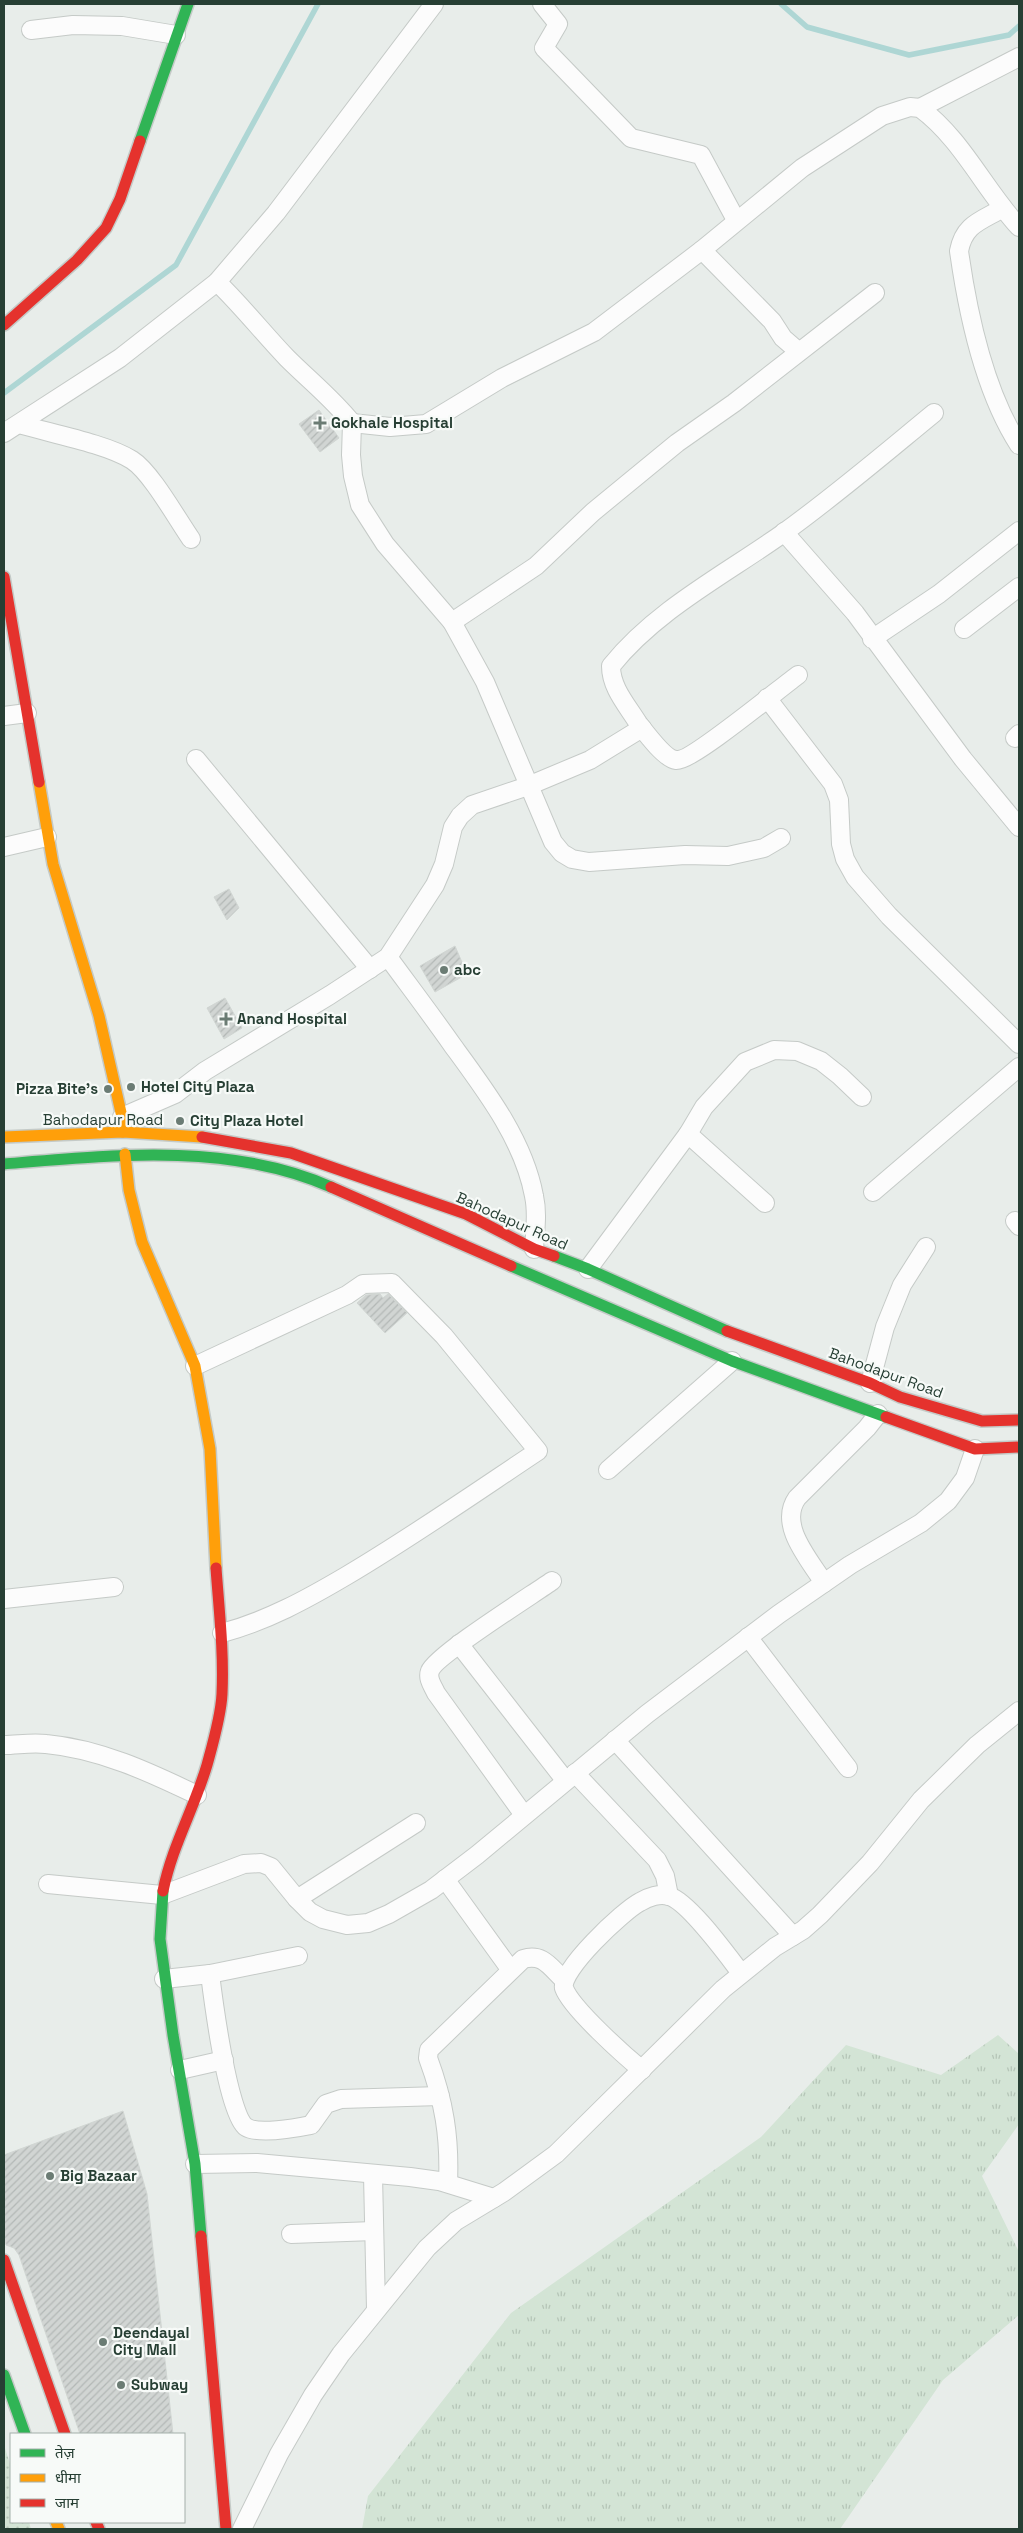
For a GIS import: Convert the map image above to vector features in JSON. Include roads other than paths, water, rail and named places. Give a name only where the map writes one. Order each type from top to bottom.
[{"type":"main road","points":[[4,325],[77,260],[106,228],[120,199],[188,4]]},
{"type":"main road","points":[[4,576],[53,864],[99,1016],[123,1125]]},
{"type":"main road","name":"Bahodapur Road","points":[[4,1136],[123,1125],[215,1138],[291,1153],[466,1214],[534,1249],[588,1269],[750,1340],[870,1383],[900,1397],[982,1420],[1019,1420]]},
{"type":"main road","points":[[125,1154],[129,1190],[142,1242],[195,1366],[210,1449],[218,1596],[222,1633],[222,1696],[215,1736],[197,1795],[184,1829],[172,1852],[162,1895],[160,1939],[164,1979],[195,2164],[226,2529]]},
{"type":"main road","points":[[4,1164],[125,1154],[208,1157],[302,1174],[596,1304],[732,1361],[975,1449],[1019,1447]]},
{"type":"main road","points":[[4,2260],[65,2433]]},
{"type":"main road","points":[[4,2375],[25,2433]]},
{"type":"street","points":[[4,433],[120,358],[217,282],[276,213],[434,4]]},
{"type":"street","points":[[542,4],[558,24],[544,48],[630,138],[701,155],[736,220]]},
{"type":"street","points":[[31,30],[73,25],[122,26],[176,35]]},
{"type":"street","points":[[352,423],[390,427],[426,424],[502,378],[594,332],[702,250],[736,220],[802,168],[882,116],[903,108],[920,108],[1019,57]]},
{"type":"street","points":[[920,108],[947,132],[1019,227]]},
{"type":"street","points":[[1004,208],[968,228],[961,240],[959,251],[985,372],[1016,435]]},
{"type":"street","points":[[702,250],[772,320],[783,338],[798,351]]},
{"type":"street","points":[[217,282],[241,305],[264,335],[336,403],[352,423],[351,456],[360,505],[385,544],[452,622],[485,682],[553,842],[562,853],[572,859],[589,862],[685,855],[728,856],[764,848],[781,838]]},
{"type":"street","points":[[452,622],[536,566],[580,523],[652,463],[875,293]]},
{"type":"street","points":[[798,675],[688,757],[677,760],[668,757],[642,728],[617,690],[611,677],[611,666],[620,654],[669,612],[784,532],[861,474],[934,413]]},
{"type":"street","points":[[19,424],[104,449],[132,460],[145,472],[191,539]]},
{"type":"street","points":[[872,639],[938,594],[1019,531]]},
{"type":"street","points":[[784,532],[836,590],[872,639],[909,684],[963,760],[1019,827]]},
{"type":"street","points":[[964,629],[1019,587]]},
{"type":"street","points":[[767,698],[833,784],[839,800],[841,844],[855,878],[889,916],[1018,1040]]},
{"type":"street","points":[[4,716],[27,713]]},
{"type":"street","points":[[123,1125],[175,1094],[205,1072],[388,957],[436,885],[444,864],[453,826],[460,816],[472,805],[528,786],[590,760],[642,728]]},
{"type":"street","points":[[196,759],[370,969]]},
{"type":"street","points":[[4,847],[48,837]]},
{"type":"street","points":[[388,957],[486,1092],[513,1138],[528,1174],[534,1195],[537,1215],[534,1249]]},
{"type":"street","points":[[588,1269],[688,1134],[704,1107],[745,1062],[774,1050],[796,1051],[821,1061],[862,1097]]},
{"type":"street","points":[[873,1192],[1019,1066]]},
{"type":"street","points":[[688,1134],[765,1203]]},
{"type":"street","points":[[870,1383],[888,1319],[902,1285],[926,1247]]},
{"type":"street","points":[[195,1366],[315,1311],[347,1295],[363,1284],[392,1283],[444,1336],[538,1451],[380,1556],[322,1590],[251,1625],[222,1633]]},
{"type":"street","points":[[608,1470],[732,1361]]},
{"type":"street","points":[[824,1583],[795,1536],[789,1518],[791,1507],[797,1498],[867,1428],[878,1414]]},
{"type":"street","points":[[48,1884],[162,1895],[244,1864],[261,1863],[271,1867],[281,1876],[297,1899],[310,1912],[323,1919],[347,1925],[368,1923],[390,1914],[445,1879],[615,1740],[748,1637],[824,1583],[921,1523],[948,1501],[965,1478],[975,1449]]},
{"type":"street","points":[[524,1815],[436,1693],[428,1678],[430,1670],[435,1664],[459,1644],[552,1582]]},
{"type":"street","points":[[4,1599],[114,1587]]},
{"type":"street","points":[[748,1637],[848,1768]]},
{"type":"street","points":[[459,1644],[570,1776],[656,1860],[665,1876],[669,1896]]},
{"type":"street","points":[[242,2529],[279,2454],[313,2395],[340,2354],[427,2248],[456,2221],[494,2198],[556,2154],[741,1973],[820,1916],[870,1863],[921,1800],[977,1745],[1019,1711]]},
{"type":"street","points":[[615,1740],[793,1936]]},
{"type":"street","points":[[4,1745],[45,1744],[82,1750],[118,1760],[197,1795]]},
{"type":"street","points":[[297,1899],[416,1824]]},
{"type":"street","points":[[445,1879],[510,1969]]},
{"type":"street","points":[[642,2070],[611,2042],[572,2000],[564,1988],[564,1980],[577,1961],[607,1929],[639,1902],[657,1895],[669,1896],[684,1906],[741,1973]]},
{"type":"street","points":[[164,1979],[210,1974],[298,1956]]},
{"type":"street","points":[[448,2183],[450,2148],[440,2096],[428,2058],[429,2050],[510,1969],[523,1960],[534,1956],[540,1958],[564,1980]]},
{"type":"street","points":[[210,1974],[218,2039],[240,2121],[252,2130],[271,2130],[310,2125],[326,2104],[340,2099],[440,2096]]},
{"type":"street","points":[[180,2070],[224,2060]]},
{"type":"street","points":[[195,2164],[257,2163],[410,2177],[448,2183],[494,2198]]},
{"type":"street","points":[[373,2175],[376,2309]]},
{"type":"street","points":[[292,2234],[374,2231]]},
{"type":"waterway","points":[[4,393],[176,265],[318,4]]},
{"type":"waterway","points":[[781,4],[807,27],[909,55],[1009,35],[1019,26]]},
{"type":"place","name":"Gokhale Hospital","points":[[320,423]]},
{"type":"place","name":"abc","points":[[444,970]]},
{"type":"place","name":"Anand Hospital","points":[[226,1019]]},
{"type":"place","name":"Hotel City Plaza","points":[[131,1087]]},
{"type":"place","name":"Pizza Bite's","points":[[108,1089]]},
{"type":"place","name":"City Plaza Hotel","points":[[180,1121]]},
{"type":"place","name":"Big Bazaar","points":[[50,2176]]},
{"type":"place","name":"Deendayal City Mall","points":[[103,2342]]},
{"type":"place","name":"Subway","points":[[121,2385]]}]
